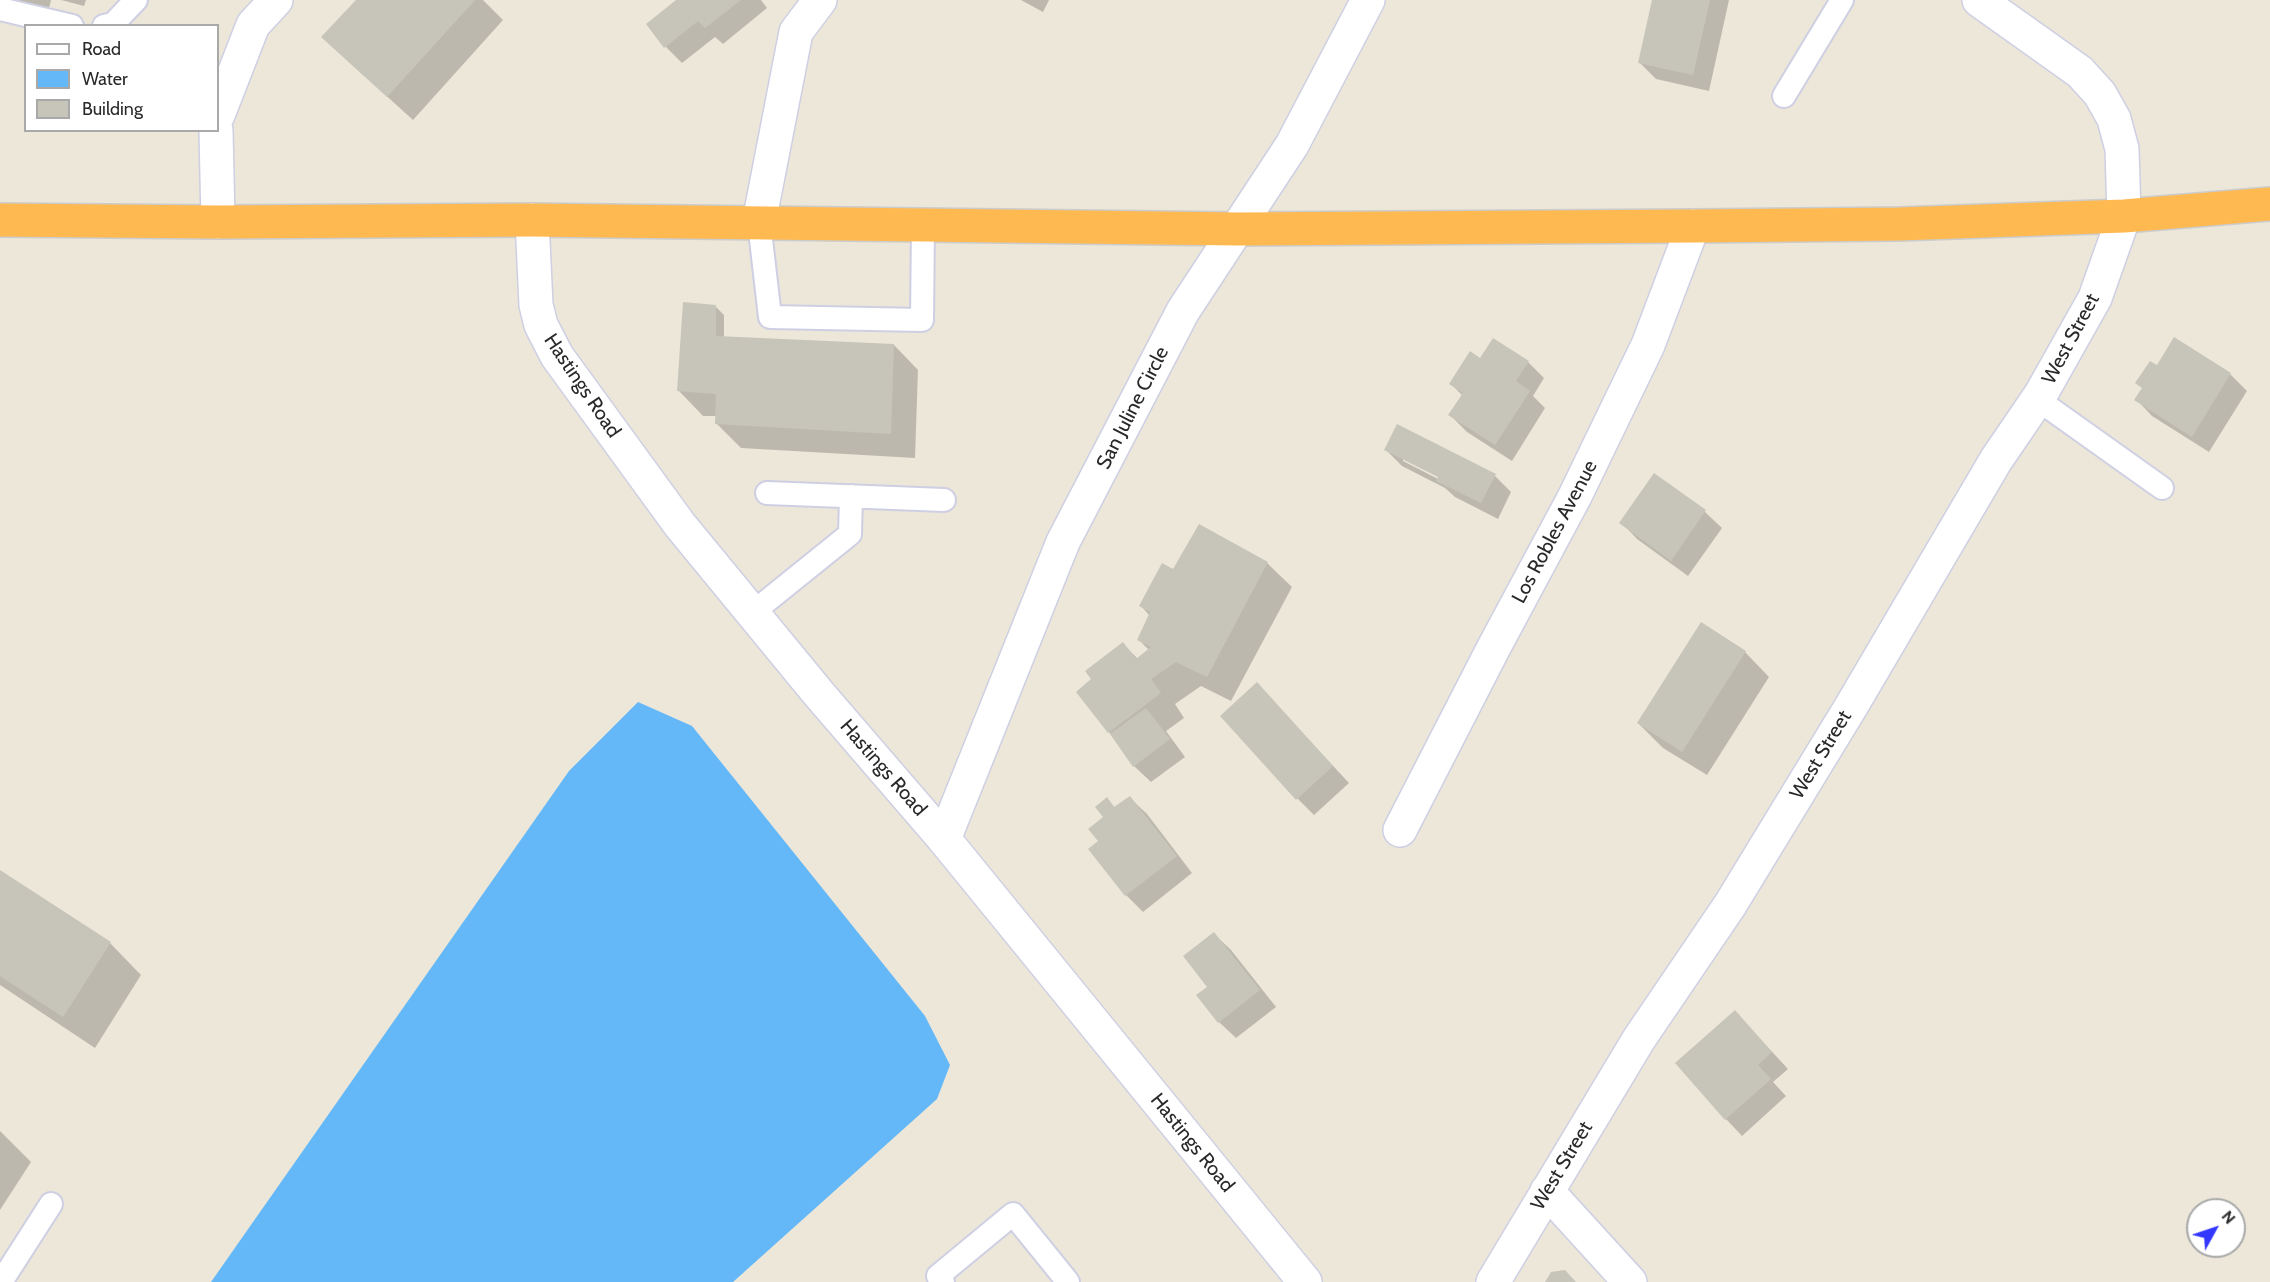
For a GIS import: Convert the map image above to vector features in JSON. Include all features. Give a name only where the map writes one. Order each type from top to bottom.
[{"type":"highway","points":[[0,220],[218,222],[532,220],[1238,229],[1693,226],[1899,224],[2124,216],[2270,204]]},
{"type":"street","points":[[219,112],[254,25],[276,0]]},
{"type":"street","points":[[759,222],[796,32],[820,0]]},
{"type":"street","name":"San Juline Circle","points":[[944,839],[1063,542],[1183,311],[1292,145],[1368,0]]},
{"type":"street","points":[[1979,0],[2079,72],[2100,94],[2114,119],[2122,149],[2124,216]]},
{"type":"street","points":[[216,132],[218,222]]},
{"type":"street","name":"West Street","points":[[1493,1282],[1639,1039],[1737,895],[1996,460],[2037,399],[2095,298],[2124,216]]},
{"type":"street","name":"Hastings Road","points":[[532,220],[536,304],[541,325],[557,356],[680,525],[944,839],[1300,1280]]},
{"type":"street","name":"Los Robles Avenue","points":[[1400,830],[1575,496],[1648,345],[1693,226]]},
{"type":"street","points":[[1547,1191],[1630,1282]]},
{"type":"lane","points":[[113,24],[136,0]]},
{"type":"lane","points":[[1784,96],[1842,0]]},
{"type":"lane","points":[[0,9],[64,24]]},
{"type":"lane","points":[[759,222],[770,317],[922,320],[923,224]]},
{"type":"lane","points":[[2037,399],[2162,488]]},
{"type":"lane","points":[[767,493],[944,500]]},
{"type":"lane","points":[[752,613],[850,534],[851,496]]},
{"type":"lane","points":[[1,1282],[51,1204]]},
{"type":"lane","points":[[943,1282],[938,1276],[1013,1214],[1068,1282]]},
{"type":"water","points":[[638,702],[692,726],[925,1016],[950,1065],[937,1099],[733,1282],[211,1282],[569,771]]},
{"type":"building","points":[[356,0],[475,0],[387,97],[321,37]]},
{"type":"building","points":[[676,0],[741,0],[705,28],[698,21],[664,48],[646,24]]},
{"type":"building","points":[[1652,0],[1710,0],[1693,75],[1638,63]]},
{"type":"building","points":[[683,302],[716,305],[716,336],[894,344],[891,434],[715,424],[716,394],[677,391]]},
{"type":"building","points":[[2174,337],[2231,373],[2192,437],[2134,400],[2142,388],[2135,383],[2150,361],[2157,365]]},
{"type":"building","points":[[1493,338],[1529,361],[1516,381],[1530,391],[1495,445],[1448,415],[1463,393],[1449,384],[1470,351],[1480,358]]},
{"type":"building","points":[[1397,424],[1496,474],[1481,503],[1436,481],[1438,477],[1384,450]]},
{"type":"building","points":[[1654,473],[1706,510],[1671,561],[1619,523]]},
{"type":"building","points":[[1199,524],[1268,562],[1207,677],[1176,662],[1151,679],[1161,693],[1108,733],[1076,692],[1091,679],[1085,671],[1123,642],[1136,659],[1151,647],[1137,640],[1150,612],[1139,606],[1162,563],[1173,569]]},
{"type":"building","points":[[1701,622],[1746,651],[1682,752],[1637,723]]},
{"type":"building","points":[[1257,682],[1333,766],[1296,800],[1220,716]]},
{"type":"building","points":[[1146,708],[1170,739],[1133,767],[1110,734]]},
{"type":"building","points":[[1130,796],[1177,856],[1125,896],[1088,849],[1098,841],[1088,829],[1103,817],[1095,807],[1107,797],[1114,807]]},
{"type":"building","points":[[0,870],[111,942],[63,1017],[0,976]]},
{"type":"building","points":[[1214,932],[1260,990],[1218,1023],[1196,995],[1207,987],[1183,956]]},
{"type":"building","points":[[1735,1010],[1772,1052],[1758,1065],[1771,1079],[1725,1120],[1675,1063]]},
{"type":"building","points":[[1565,1270],[1576,1282],[1545,1282],[1551,1272]]}]
